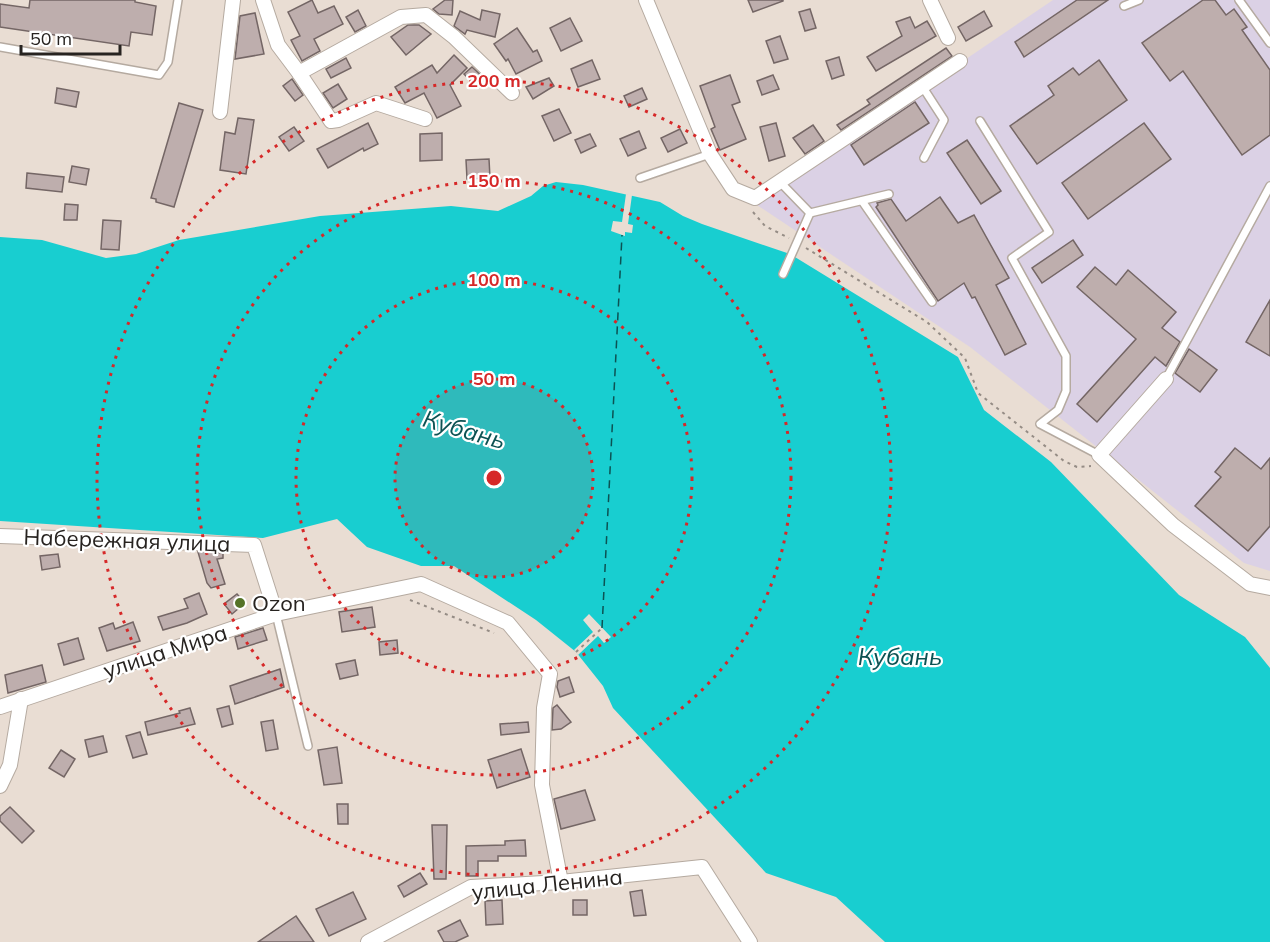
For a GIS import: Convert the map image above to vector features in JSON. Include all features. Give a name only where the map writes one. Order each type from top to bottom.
[{"type":"street","points":[[220,112],[233,0]]},
{"type":"street","points":[[263,0],[278,45],[332,121],[376,104],[425,119]]},
{"type":"street","points":[[645,0],[710,154],[734,189],[755,198],[960,61]]},
{"type":"street","points":[[930,0],[948,38]]},
{"type":"street","points":[[299,73],[401,17],[426,15],[454,37],[512,93]]},
{"type":"street","points":[[1166,379],[1101,457],[1173,525],[1250,584],[1270,588]]},
{"type":"street","name":"Набережная улица","points":[[0,536],[254,544],[276,614]]},
{"type":"street","name":"улица Мира","points":[[0,707],[276,614],[421,584],[508,623],[550,674],[544,708],[542,785],[561,882]]},
{"type":"street","points":[[0,786],[10,765],[21,699]]},
{"type":"street","name":"улица Ленина","points":[[368,942],[471,887],[561,882],[702,867],[750,942]]},
{"type":"lane","points":[[0,47],[159,75],[168,62],[178,0]]},
{"type":"lane","points":[[1124,6],[1139,0]]},
{"type":"lane","points":[[1239,0],[1270,43]]},
{"type":"lane","points":[[922,86],[944,120],[924,158]]},
{"type":"lane","points":[[980,121],[1049,232],[1012,258],[1066,356],[1066,391],[1058,410],[1040,424],[1101,457]]},
{"type":"lane","points":[[640,178],[710,154]]},
{"type":"lane","points":[[780,182],[810,213]]},
{"type":"lane","points":[[1166,379],[1270,186]]},
{"type":"lane","points":[[810,213],[889,194]]},
{"type":"lane","points":[[862,201],[932,302]]},
{"type":"lane","points":[[783,274],[810,213]]},
{"type":"lane","points":[[276,614],[308,746]]},
{"type":"path","points":[[755,198],[751,209],[765,226],[927,322],[965,358],[978,393],[1064,461],[1077,467],[1095,466],[1101,457]]},
{"type":"path","points":[[407,599],[495,633]]},
{"type":"path","points":[[576,652],[602,628]]},
{"type":"shaded area","points":[[1053,0],[1270,0],[1270,571],[1244,563],[970,347],[754,203]]},
{"type":"water","name":"Кубань","points":[[556,182],[583,185],[660,202],[702,224],[790,254],[958,357],[984,410],[1051,462],[1179,595],[1245,637],[1270,668],[1270,942],[885,942],[836,897],[766,873],[613,708],[603,686],[576,652],[536,620],[454,566],[421,566],[367,547],[337,519],[263,538],[0,521],[0,237],[42,240],[106,258],[136,254],[179,240],[320,216],[451,206],[498,211],[531,196],[543,186]]},
{"type":"pier","points":[[626,194],[632,195],[628,224],[633,225],[632,233],[625,232],[625,236],[611,231],[613,221],[622,222]]},
{"type":"pier","points":[[589,614],[611,637],[604,643],[598,636],[578,655],[574,650],[593,632],[583,620]]},
{"type":"building","points":[[30,0],[135,0],[135,2],[156,6],[152,35],[131,32],[129,46],[0,27],[0,4],[29,8]]},
{"type":"building","points":[[312,0],[318,13],[334,6],[343,24],[314,39],[320,51],[302,61],[291,40],[300,36],[288,12]]},
{"type":"building","points":[[445,0],[453,0],[452,15],[439,14],[433,9]]},
{"type":"building","points":[[748,0],[783,0],[783,1],[753,12]]},
{"type":"building","points":[[1077,0],[1108,0],[1024,57],[1015,42]]},
{"type":"building","points":[[1203,0],[1215,0],[1226,15],[1234,9],[1247,27],[1242,30],[1270,70],[1270,135],[1242,155],[1183,71],[1170,81],[1142,43]]},
{"type":"building","points":[[810,9],[816,28],[805,31],[799,12]]},
{"type":"building","points":[[358,10],[366,26],[355,32],[346,17]]},
{"type":"building","points":[[482,10],[500,14],[495,37],[467,30],[465,34],[454,26],[460,11],[480,20]]},
{"type":"building","points":[[984,11],[992,26],[966,41],[958,27]]},
{"type":"building","points":[[255,13],[264,54],[235,59],[240,16]]},
{"type":"building","points":[[910,17],[915,28],[927,21],[936,36],[876,71],[867,57],[902,36],[896,22]]},
{"type":"building","points":[[570,18],[582,41],[561,51],[550,28]]},
{"type":"building","points":[[408,25],[419,25],[431,34],[406,55],[391,37]]},
{"type":"building","points":[[517,28],[533,52],[537,50],[542,61],[516,74],[508,59],[506,61],[494,44]]},
{"type":"building","points":[[780,36],[788,59],[774,63],[766,41]]},
{"type":"building","points":[[946,48],[952,56],[841,130],[837,125],[870,104],[867,100]]},
{"type":"building","points":[[454,55],[467,68],[450,85],[461,106],[437,118],[424,93],[405,103],[395,87],[432,65],[437,73]]},
{"type":"building","points":[[839,57],[844,75],[832,79],[826,61]]},
{"type":"building","points":[[346,58],[351,68],[331,78],[326,69]]},
{"type":"building","points":[[592,60],[600,79],[578,87],[571,69]]},
{"type":"building","points":[[1099,60],[1127,100],[1037,164],[1010,126],[1054,95],[1048,86],[1073,68],[1079,75]]},
{"type":"building","points":[[472,67],[484,78],[476,86],[464,74]]},
{"type":"building","points":[[730,75],[740,102],[732,105],[746,139],[720,150],[711,129],[715,127],[700,86]]},
{"type":"building","points":[[773,75],[779,89],[762,95],[757,81]]},
{"type":"building","points":[[549,78],[554,86],[533,99],[526,87]]},
{"type":"building","points":[[292,79],[303,95],[295,101],[283,86]]},
{"type":"building","points":[[338,84],[347,99],[333,108],[323,93]]},
{"type":"building","points":[[57,88],[79,92],[76,107],[55,103]]},
{"type":"building","points":[[642,88],[647,99],[629,107],[624,96]]},
{"type":"building","points":[[915,102],[929,123],[864,165],[851,145]]},
{"type":"building","points":[[179,103],[203,110],[174,207],[156,202],[156,199],[151,198]]},
{"type":"building","points":[[559,109],[571,133],[554,141],[542,116]]},
{"type":"building","points":[[238,118],[254,120],[246,174],[220,170],[225,132],[235,134]]},
{"type":"building","points":[[368,123],[378,144],[364,151],[363,148],[328,168],[317,149]]},
{"type":"building","points":[[776,123],[785,156],[769,161],[760,127]]},
{"type":"building","points":[[1144,123],[1171,159],[1088,219],[1062,183]]},
{"type":"building","points":[[813,125],[824,141],[805,154],[793,138]]},
{"type":"building","points":[[294,127],[304,141],[289,151],[279,137]]},
{"type":"building","points":[[680,129],[687,143],[668,152],[661,138]]},
{"type":"building","points":[[639,131],[646,148],[628,156],[620,139]]},
{"type":"building","points":[[442,133],[442,160],[420,161],[420,134]]},
{"type":"building","points":[[590,134],[596,146],[581,153],[575,140]]},
{"type":"building","points":[[967,140],[1001,191],[981,204],[947,153]]},
{"type":"building","points":[[489,159],[490,178],[467,179],[466,160]]},
{"type":"building","points":[[72,166],[89,169],[86,185],[69,182]]},
{"type":"building","points":[[27,173],[64,177],[62,192],[26,188]]},
{"type":"building","points":[[940,197],[958,223],[974,215],[1009,278],[996,285],[1026,344],[1005,355],[975,297],[972,298],[964,283],[938,301],[876,207],[877,203],[891,199],[906,221]]},
{"type":"building","points":[[65,204],[78,205],[77,220],[64,220]]},
{"type":"building","points":[[103,220],[121,221],[119,250],[101,249]]},
{"type":"building","points":[[1073,240],[1083,255],[1042,283],[1032,268]]},
{"type":"building","points":[[1095,267],[1116,285],[1128,270],[1176,312],[1162,328],[1180,342],[1166,366],[1155,357],[1097,422],[1077,404],[1136,339],[1077,287]]},
{"type":"building","points":[[1270,300],[1270,356],[1246,342]]},
{"type":"building","points":[[1189,349],[1217,370],[1200,392],[1175,373]]},
{"type":"building","points":[[1235,448],[1261,469],[1270,458],[1270,526],[1248,551],[1195,506],[1221,477],[1215,472]]},
{"type":"building","points":[[198,552],[223,553],[223,558],[217,559],[225,584],[211,588],[207,583]]},
{"type":"building","points":[[58,554],[60,567],[42,570],[40,556]]},
{"type":"building","points":[[199,593],[207,614],[163,630],[158,617],[188,608],[184,599]]},
{"type":"building","points":[[237,594],[245,603],[232,614],[224,604]]},
{"type":"building","points":[[372,607],[375,627],[342,632],[339,612]]},
{"type":"building","points":[[133,622],[140,641],[107,651],[99,628],[113,623],[115,629]]},
{"type":"building","points":[[263,628],[267,640],[238,649],[235,637]]},
{"type":"building","points":[[78,638],[84,659],[64,665],[58,644]]},
{"type":"building","points":[[397,640],[398,653],[380,655],[379,642]]},
{"type":"building","points":[[355,660],[358,675],[340,679],[336,664]]},
{"type":"building","points":[[42,665],[46,682],[8,693],[5,675]]},
{"type":"building","points":[[280,669],[284,687],[235,704],[230,686]]},
{"type":"building","points":[[569,677],[574,692],[560,697],[558,681]]},
{"type":"building","points":[[557,705],[571,722],[561,729],[552,730],[553,708]]},
{"type":"building","points":[[229,706],[233,724],[222,727],[217,709]]},
{"type":"building","points":[[190,708],[195,724],[148,735],[145,722],[180,713],[179,711]]},
{"type":"building","points":[[273,720],[278,749],[266,751],[261,722]]},
{"type":"building","points":[[528,722],[529,732],[501,735],[500,724]]},
{"type":"building","points":[[140,732],[147,754],[133,758],[126,736]]},
{"type":"building","points":[[103,736],[107,752],[89,757],[85,740]]},
{"type":"building","points":[[337,747],[342,783],[324,785],[318,750]]},
{"type":"building","points":[[521,749],[530,777],[497,788],[488,760]]},
{"type":"building","points":[[61,750],[75,759],[64,777],[49,768]]},
{"type":"building","points":[[585,790],[595,820],[561,829],[554,799]]},
{"type":"building","points":[[337,804],[348,804],[348,824],[338,824]]},
{"type":"building","points":[[10,807],[34,831],[22,843],[0,821],[0,816]]},
{"type":"building","points":[[432,825],[447,825],[446,879],[434,879]]},
{"type":"building","points":[[525,840],[526,856],[498,856],[498,861],[478,861],[478,876],[466,876],[466,846],[505,845],[505,841]]},
{"type":"building","points":[[420,873],[427,884],[404,897],[398,886]]},
{"type":"building","points":[[642,890],[646,915],[634,916],[630,892]]},
{"type":"building","points":[[353,892],[366,919],[329,936],[316,909]]},
{"type":"building","points":[[502,900],[503,924],[486,925],[485,901]]},
{"type":"building","points":[[573,900],[587,900],[587,915],[573,915]]},
{"type":"building","points":[[296,916],[314,942],[258,942]]},
{"type":"building","points":[[460,920],[468,936],[455,942],[444,942],[438,931]]},
{"type":"ferry route","points":[[602,628],[622,235]]},
{"type":"place","name":"Ozon","points":[[240,603]]}]
